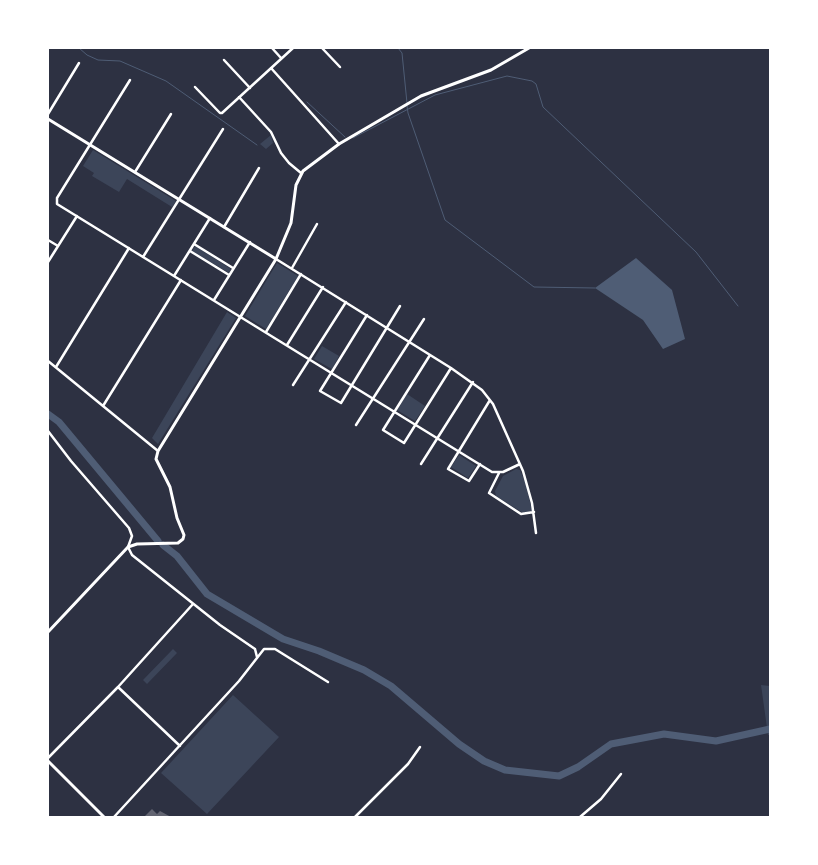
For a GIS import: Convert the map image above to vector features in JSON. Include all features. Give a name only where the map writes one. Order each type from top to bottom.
[{"type":"street","points":[[272,48],[281,58]]},
{"type":"street","points":[[195,87],[220,113],[222,113],[292,48]]},
{"type":"street","points":[[322,48],[340,67]]},
{"type":"street","points":[[128,547],[137,544],[178,543],[184,538],[184,533],[176,518],[170,487],[156,459],[158,451],[276,258],[292,220],[296,188],[301,173],[305,168],[339,144],[421,96],[491,70],[529,48]]},
{"type":"street","points":[[224,60],[250,88]]},
{"type":"street","points":[[48,114],[79,64]]},
{"type":"street","points":[[271,68],[339,144]]},
{"type":"street","points":[[130,80],[57,198],[57,204],[492,472],[499,473],[520,464]]},
{"type":"street","points":[[239,97],[271,132],[276,145],[289,163],[301,173]]},
{"type":"street","points":[[135,172],[171,114]]},
{"type":"street","points":[[48,119],[323,287],[473,382],[490,400],[520,464],[528,485],[534,512],[536,533]]},
{"type":"street","points":[[143,257],[223,129]]},
{"type":"street","points":[[224,227],[259,168]]},
{"type":"street","points":[[48,262],[77,216]]},
{"type":"street","points":[[174,276],[210,218]]},
{"type":"street","points":[[292,268],[317,224]]},
{"type":"street","points":[[48,240],[58,246]]},
{"type":"street","points":[[214,300],[250,242]]},
{"type":"street","points":[[194,244],[233,268]]},
{"type":"street","points":[[56,367],[129,248]]},
{"type":"street","points":[[190,251],[229,275]]},
{"type":"street","points":[[266,332],[301,274]]},
{"type":"street","points":[[104,406],[181,280]]},
{"type":"street","points":[[286,345],[323,287]]},
{"type":"street","points":[[294,385],[346,302]]},
{"type":"street","points":[[367,315],[320,391],[341,403],[400,306]]},
{"type":"street","points":[[356,425],[424,319]]},
{"type":"street","points":[[430,355],[383,430],[404,443],[451,368]]},
{"type":"street","points":[[48,361],[158,451]]},
{"type":"street","points":[[421,464],[473,382]]},
{"type":"street","points":[[480,464],[469,482],[448,469],[490,400]]},
{"type":"street","points":[[48,431],[71,461],[129,528],[132,536],[128,547],[48,632]]},
{"type":"street","points":[[499,473],[489,493],[522,514],[534,512]]},
{"type":"street","points":[[128,547],[132,555],[193,604],[255,649],[258,657]]},
{"type":"street","points":[[48,758],[118,687],[193,604]]},
{"type":"street","points":[[114,817],[240,681],[264,649],[272,648],[328,682]]},
{"type":"street","points":[[118,687],[180,746]]},
{"type":"street","points":[[355,817],[408,764],[420,747]]},
{"type":"street","points":[[48,761],[104,817]]},
{"type":"street","points":[[580,817],[601,799],[621,774]]},
{"type":"shaded area","points":[[271,135],[273,143],[266,149],[260,144]]},
{"type":"shaded area","points":[[93,150],[176,201],[172,207],[127,179],[119,192],[92,176],[94,173],[83,166]]},
{"type":"shaded area","points":[[195,246],[231,269],[229,273],[192,251]]},
{"type":"shaded area","points":[[636,258],[672,290],[685,339],[663,349],[643,320],[595,288]]},
{"type":"shaded area","points":[[277,263],[298,276],[266,329],[245,316]]},
{"type":"shaded area","points":[[227,312],[236,318],[158,444],[152,438]]},
{"type":"shaded area","points":[[322,346],[339,356],[332,369],[314,359]]},
{"type":"shaded area","points":[[407,394],[425,406],[415,421],[397,410]]},
{"type":"shaded area","points":[[459,455],[476,466],[468,478],[451,467]]},
{"type":"shaded area","points":[[516,469],[520,470],[526,484],[532,511],[523,513],[496,496],[495,491],[503,476]]},
{"type":"shaded area","points":[[173,649],[177,653],[147,684],[143,680]]},
{"type":"shaded area","points":[[761,685],[770,686],[770,735],[768,735]]},
{"type":"shaded area","points":[[233,695],[279,737],[207,814],[161,773]]},
{"type":"building","points":[[152,809],[157,814],[160,811],[171,817],[144,817]]},
{"type":"waterway","points":[[79,48],[87,55],[98,60],[120,61],[166,81],[257,145]]},
{"type":"waterway","points":[[398,48],[402,53],[407,103]]},
{"type":"waterway","points":[[353,138],[435,95],[507,76],[532,81],[536,84],[543,107],[696,252],[738,306]]},
{"type":"waterway","points":[[307,102],[345,137]]},
{"type":"waterway","points":[[407,106],[408,113],[445,220],[534,287],[595,288]]},
{"type":"waterway","points":[[48,414],[59,422],[158,541]]},
{"type":"waterway","points":[[163,545],[177,556],[207,594],[283,639],[319,651],[364,670],[391,686],[459,744],[484,761],[505,770],[559,776],[578,767],[611,744],[664,734],[716,741],[770,729]]}]
